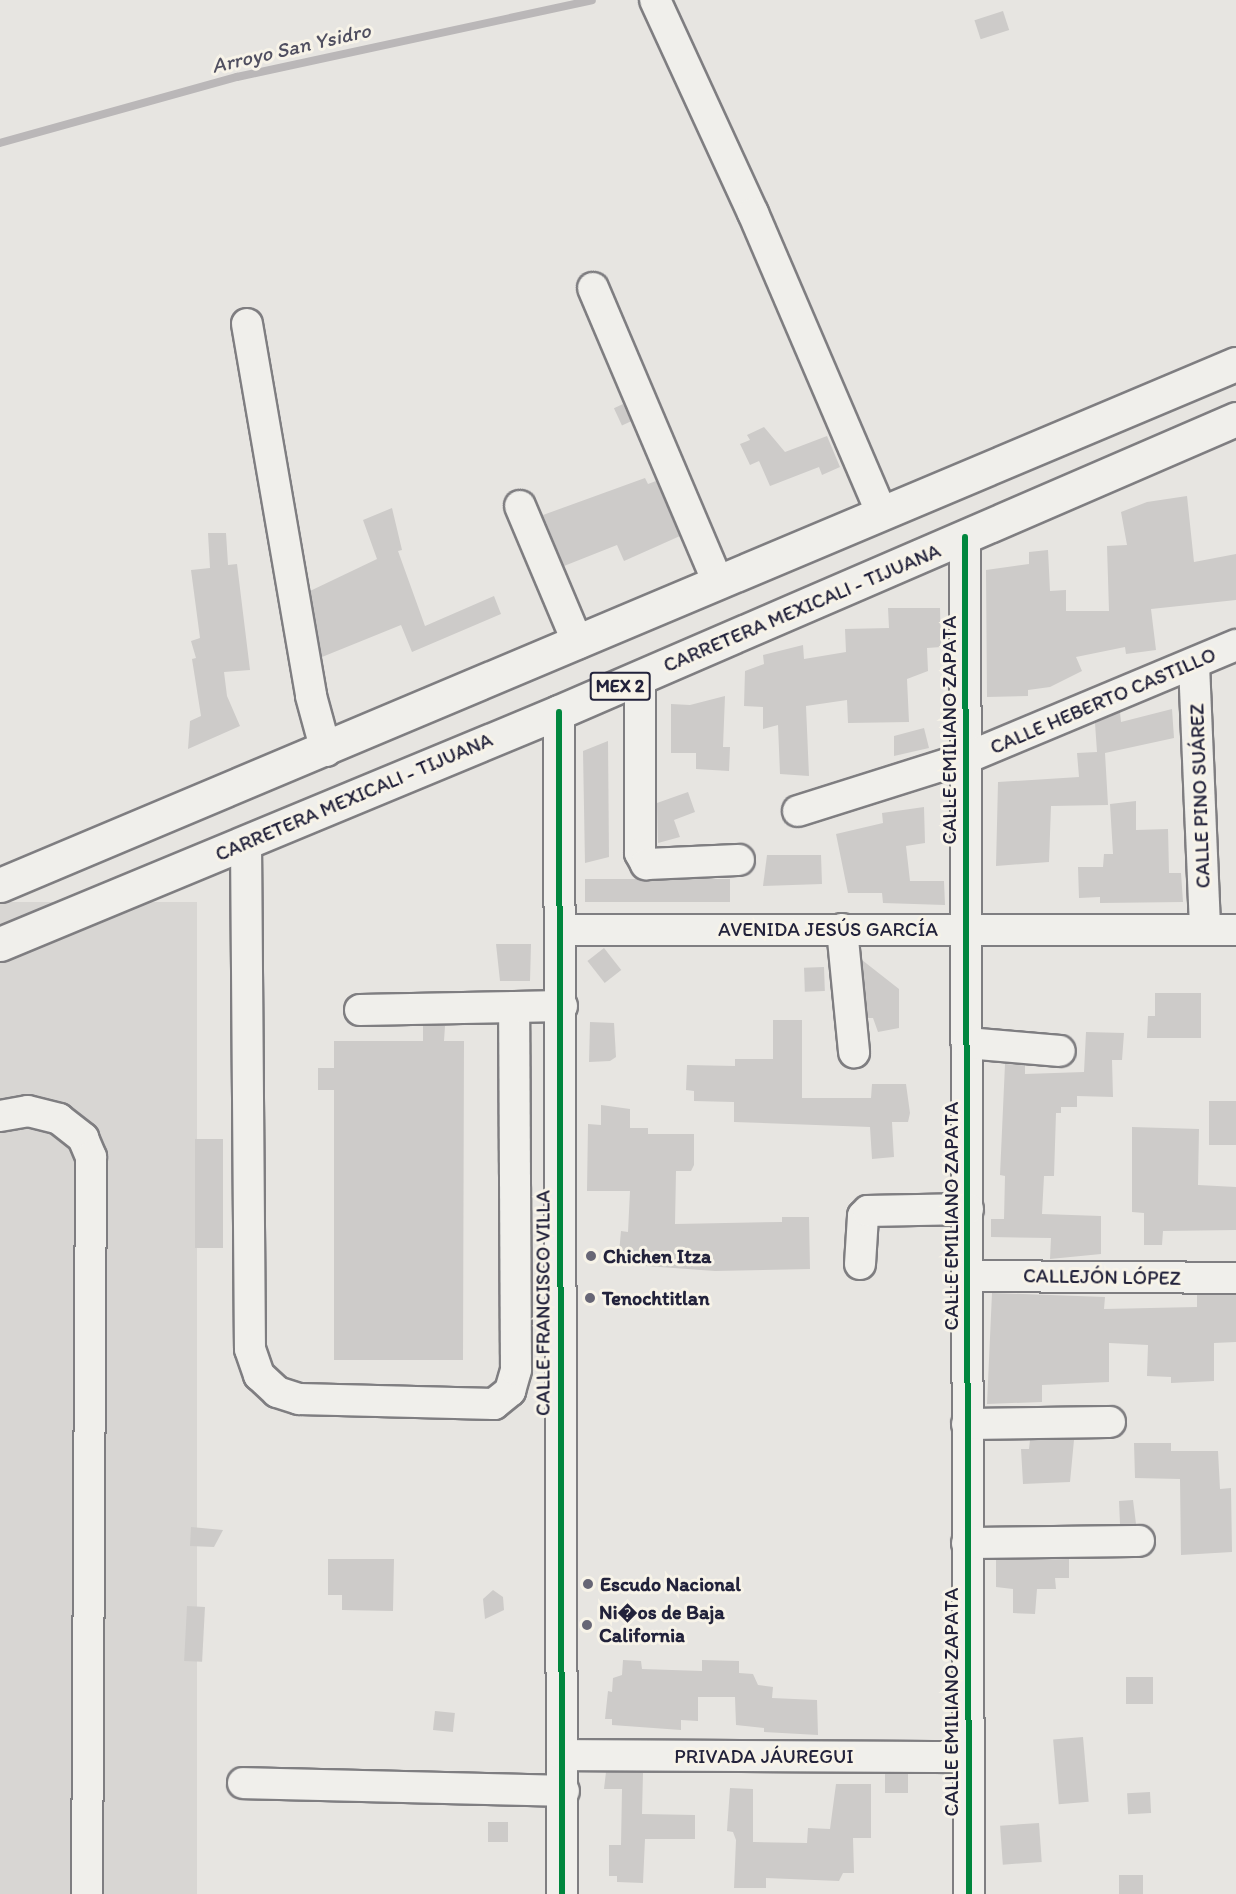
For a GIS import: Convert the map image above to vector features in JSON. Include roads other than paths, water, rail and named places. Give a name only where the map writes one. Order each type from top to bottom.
[{"type":"main road","points":[[0,885],[326,751],[881,512],[1236,364]]},
{"type":"main road","name":"CARRETERA MEXICALI - TIJUANA","points":[[0,944],[560,712],[1236,419]]},
{"type":"street","points":[[655,0],[753,213],[881,512]]},
{"type":"street","points":[[593,288],[718,582]]},
{"type":"street","points":[[247,324],[311,696],[326,751]]},
{"type":"street","points":[[520,506],[578,643]]},
{"type":"street","name":"CALLE EMILIANO ZAPATA","points":[[965,537],[968,1209],[966,1757],[969,1894]]},
{"type":"street","name":"CALLE HEBERTO CASTILLO","points":[[798,810],[966,758],[1236,645]]},
{"type":"street","name":"CALLE PINO SUÁREZ","points":[[1194,664],[1205,929]]},
{"type":"street","points":[[640,677],[640,853],[646,864],[739,860]]},
{"type":"street","name":"CALLE FRANCISCO VILLA","points":[[560,712],[563,930],[562,1755],[564,1791],[562,1894]]},
{"type":"street","points":[[246,843],[250,1349],[259,1375],[277,1392],[299,1400],[494,1404],[510,1391],[516,1370],[514,1007]]},
{"type":"street","points":[[842,929],[854,1053]]},
{"type":"street","name":"AVENIDA JESÚS GARCÍA","points":[[563,930],[1236,930]]},
{"type":"street","points":[[360,1010],[562,1006]]},
{"type":"street","points":[[967,1043],[1060,1051]]},
{"type":"street","points":[[0,1116],[28,1111],[59,1119],[83,1137],[91,1157],[87,1894]]},
{"type":"street","points":[[860,1264],[863,1216],[868,1211],[968,1209]]},
{"type":"street","name":"CALLEJÓN LÓPEZ","points":[[968,1276],[1236,1278]]},
{"type":"street","points":[[967,1424],[1110,1422]]},
{"type":"street","points":[[967,1543],[1139,1541]]},
{"type":"street","name":"PRIVADA JÁUREGUI","points":[[562,1755],[966,1757]]},
{"type":"street","points":[[243,1783],[564,1791]]},
{"type":"waterway","name":"Arroyo San Ysidro","points":[[0,143],[237,77],[592,0]]},
{"type":"place","name":"Chichen Itza","points":[[591,1256]]},
{"type":"place","name":"Tenochtitlan","points":[[590,1298]]},
{"type":"place","name":"Escudo Nacional","points":[[588,1584]]},
{"type":"place","name":"Ni�os de Baja California","points":[[587,1625]]}]
